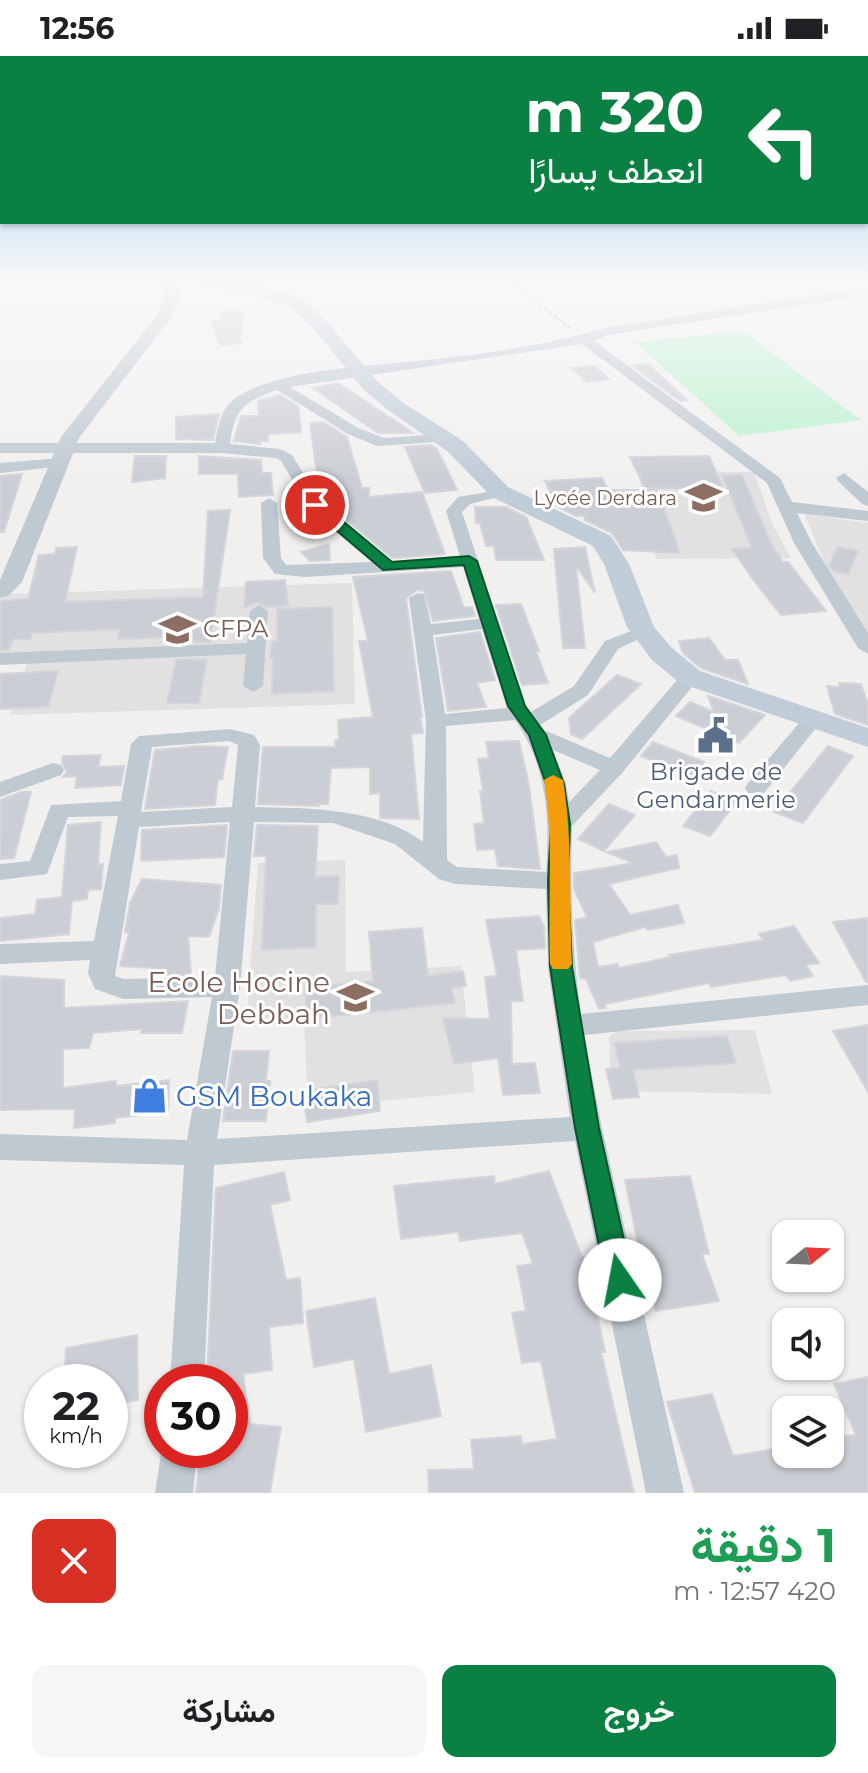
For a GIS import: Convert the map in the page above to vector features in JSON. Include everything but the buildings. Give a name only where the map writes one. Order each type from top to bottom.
[{"type":"main road","points":[[336,346],[356,371],[395,406],[445,438],[500,492],[602,541],[621,570],[629,604],[644,632],[670,664],[690,677],[868,738]]},
{"type":"street","points":[[0,591],[11,582],[62,455],[142,346]]},
{"type":"street","points":[[222,448],[230,413],[238,404],[281,387],[356,371],[447,362],[539,346]]},
{"type":"street","points":[[596,346],[774,481],[789,507],[803,543],[868,648]]},
{"type":"street","points":[[281,387],[353,431],[382,443],[445,438]]},
{"type":"street","points":[[0,448],[62,455],[222,448],[284,455],[315,505],[388,567]]},
{"type":"street","points":[[0,468],[62,455]]},
{"type":"street","points":[[844,478],[868,501]]},
{"type":"street","points":[[500,492],[464,500],[454,511],[490,623],[528,724],[555,784],[561,824],[558,881],[561,967],[569,1026],[587,1128],[665,1493]]},
{"type":"street","points":[[269,503],[272,558],[281,570],[305,572],[469,561]]},
{"type":"street","points":[[789,507],[868,516]]},
{"type":"street","points":[[418,598],[436,721],[435,859]]},
{"type":"street","points":[[253,686],[259,611]]},
{"type":"street","points":[[424,630],[490,623]]},
{"type":"street","points":[[528,724],[578,693],[586,685],[601,655],[615,641],[644,632]]},
{"type":"street","points":[[0,659],[255,648]]},
{"type":"street","points":[[561,824],[614,768],[690,677]]},
{"type":"street","points":[[756,788],[813,719]]},
{"type":"street","points":[[436,721],[528,724],[614,768]]},
{"type":"street","points":[[188,1364],[200,1153],[227,987],[249,745],[246,740],[230,735],[156,738],[142,744],[101,973],[104,982],[123,989],[227,987]]},
{"type":"street","points":[[0,790],[53,770]]},
{"type":"street","points":[[0,872],[39,868],[59,810],[129,814],[308,814],[348,819],[403,838],[435,859],[448,873],[464,878],[558,881]]},
{"type":"street","points":[[0,954],[105,950]]},
{"type":"street","points":[[569,1026],[868,995]]},
{"type":"street","points":[[0,1147],[200,1153],[587,1128]]},
{"type":"street","points":[[174,1493],[177,1468]]},
{"type":"shaded area","name":"Lycée Derdara","points":[[638,471],[754,472],[772,523],[791,558],[656,559]]},
{"type":"shaded area","points":[[805,514],[868,523],[868,637],[827,570]]},
{"type":"shaded area","name":"CFPA","points":[[352,583],[355,704],[10,715],[28,660],[0,660],[0,599],[7,594]]},
{"type":"shaded area","name":"Ecole Hocine Debbah","points":[[345,860],[346,972],[461,966],[475,1092],[308,1108],[304,1024],[246,1027],[258,863]]},
{"type":"shaded area","points":[[755,1030],[772,1094],[611,1091],[609,1036],[618,1031]]},
{"type":"green space","points":[[639,346],[763,346],[861,420],[739,436]]},
{"type":"slow traffic","points":[[553,780],[561,824],[558,906],[561,964]]},
{"type":"place","name":"Lycée Derdara","points":[[703,498]]},
{"type":"place","name":"CFPA","points":[[177,629]]},
{"type":"place","name":"Brigade de Gendarmerie","points":[[716,735]]},
{"type":"place","name":"Ecole Hocine Debbah","points":[[356,998]]},
{"type":"place","name":"GSM Boukaka","points":[[150,1096]]},
{"type":"route","points":[[315,505],[388,567],[469,561],[516,706],[537,735],[555,784],[561,824],[558,906],[561,967],[587,1128],[620,1280]]}]
